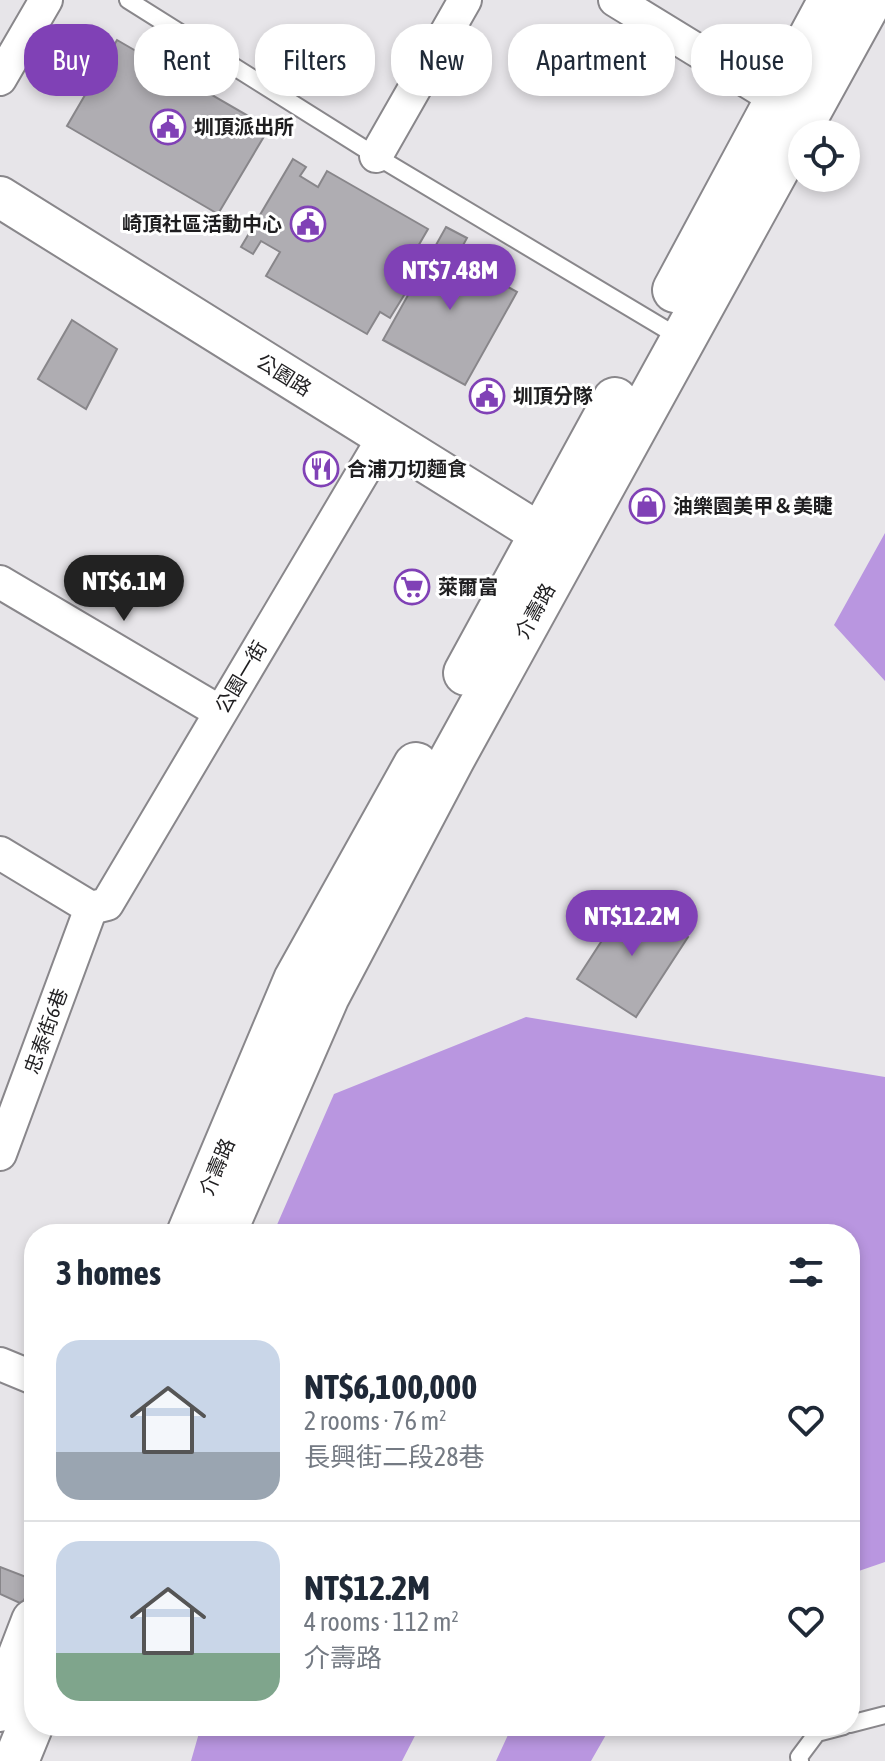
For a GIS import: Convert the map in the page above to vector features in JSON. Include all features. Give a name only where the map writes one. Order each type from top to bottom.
[{"type":"main road","name":"介壽路","points":[[792,108],[831,0]]},
{"type":"main road","name":"介壽路","points":[[193,1224],[296,980],[554,542],[792,108],[870,0]]},
{"type":"main road","name":"介壽路","points":[[227,1224],[327,996],[452,759],[554,542]]},
{"type":"main road","points":[[0,1709],[24,1647]]},
{"type":"main road","points":[[16,1761],[26,1736]]},
{"type":"street","points":[[0,79],[46,0]]},
{"type":"street","points":[[376,156],[465,0]]},
{"type":"street","points":[[615,0],[792,108]]},
{"type":"street","name":"公園路","points":[[0,197],[554,542]]},
{"type":"street","name":"公園一街","points":[[91,908],[107,904],[384,437]]},
{"type":"street","points":[[0,582],[220,712]]},
{"type":"street","points":[[0,853],[91,908]]},
{"type":"street","name":"忠泰街6巷","points":[[0,1154],[91,908]]},
{"type":"street","points":[[0,1364],[24,1374]]},
{"type":"lane","points":[[128,0],[376,156],[670,332]]},
{"type":"lane","points":[[860,1721],[885,1715]]},
{"type":"lane","points":[[800,1759],[815,1736]]},
{"type":"shaded area","points":[[885,533],[885,681],[834,625]]},
{"type":"shaded area","points":[[526,1017],[885,1077],[885,1562],[860,1571],[860,1224],[277,1224],[334,1094]]},
{"type":"shaded area","points":[[198,1736],[415,1736],[402,1761],[191,1761]]},
{"type":"shaded area","points":[[507,1736],[605,1736],[591,1761],[496,1761]]},
{"type":"building","name":"圳頂派出所","points":[[118,41],[134,50],[134,96],[214,96],[269,128],[218,214],[67,126],[84,96],[118,96]]},
{"type":"building","name":"崎頂社區活動中心","points":[[293,159],[306,167],[300,176],[318,187],[327,171],[428,229],[395,286],[406,292],[390,318],[380,312],[367,334],[266,276],[280,252],[261,241],[253,254],[241,247]]},
{"type":"building","points":[[446,227],[467,238],[456,258],[517,292],[465,385],[383,340]]},
{"type":"building","points":[[72,320],[117,349],[86,409],[38,379]]},
{"type":"building","points":[[629,899],[688,937],[636,1017],[577,979]]},
{"type":"building","points":[[0,1567],[24,1576],[22,1604],[0,1594]]},
{"type":"place","name":"圳頂派出所","points":[[168,127]]},
{"type":"place","name":"崎頂社區活動中心","points":[[308,224]]},
{"type":"place","name":"圳頂分隊","points":[[487,396]]},
{"type":"place","name":"合浦刀切麵食","points":[[321,469]]},
{"type":"place","name":"油樂園美甲＆美睫","points":[[647,506]]},
{"type":"place","name":"萊爾富","points":[[412,587]]}]
